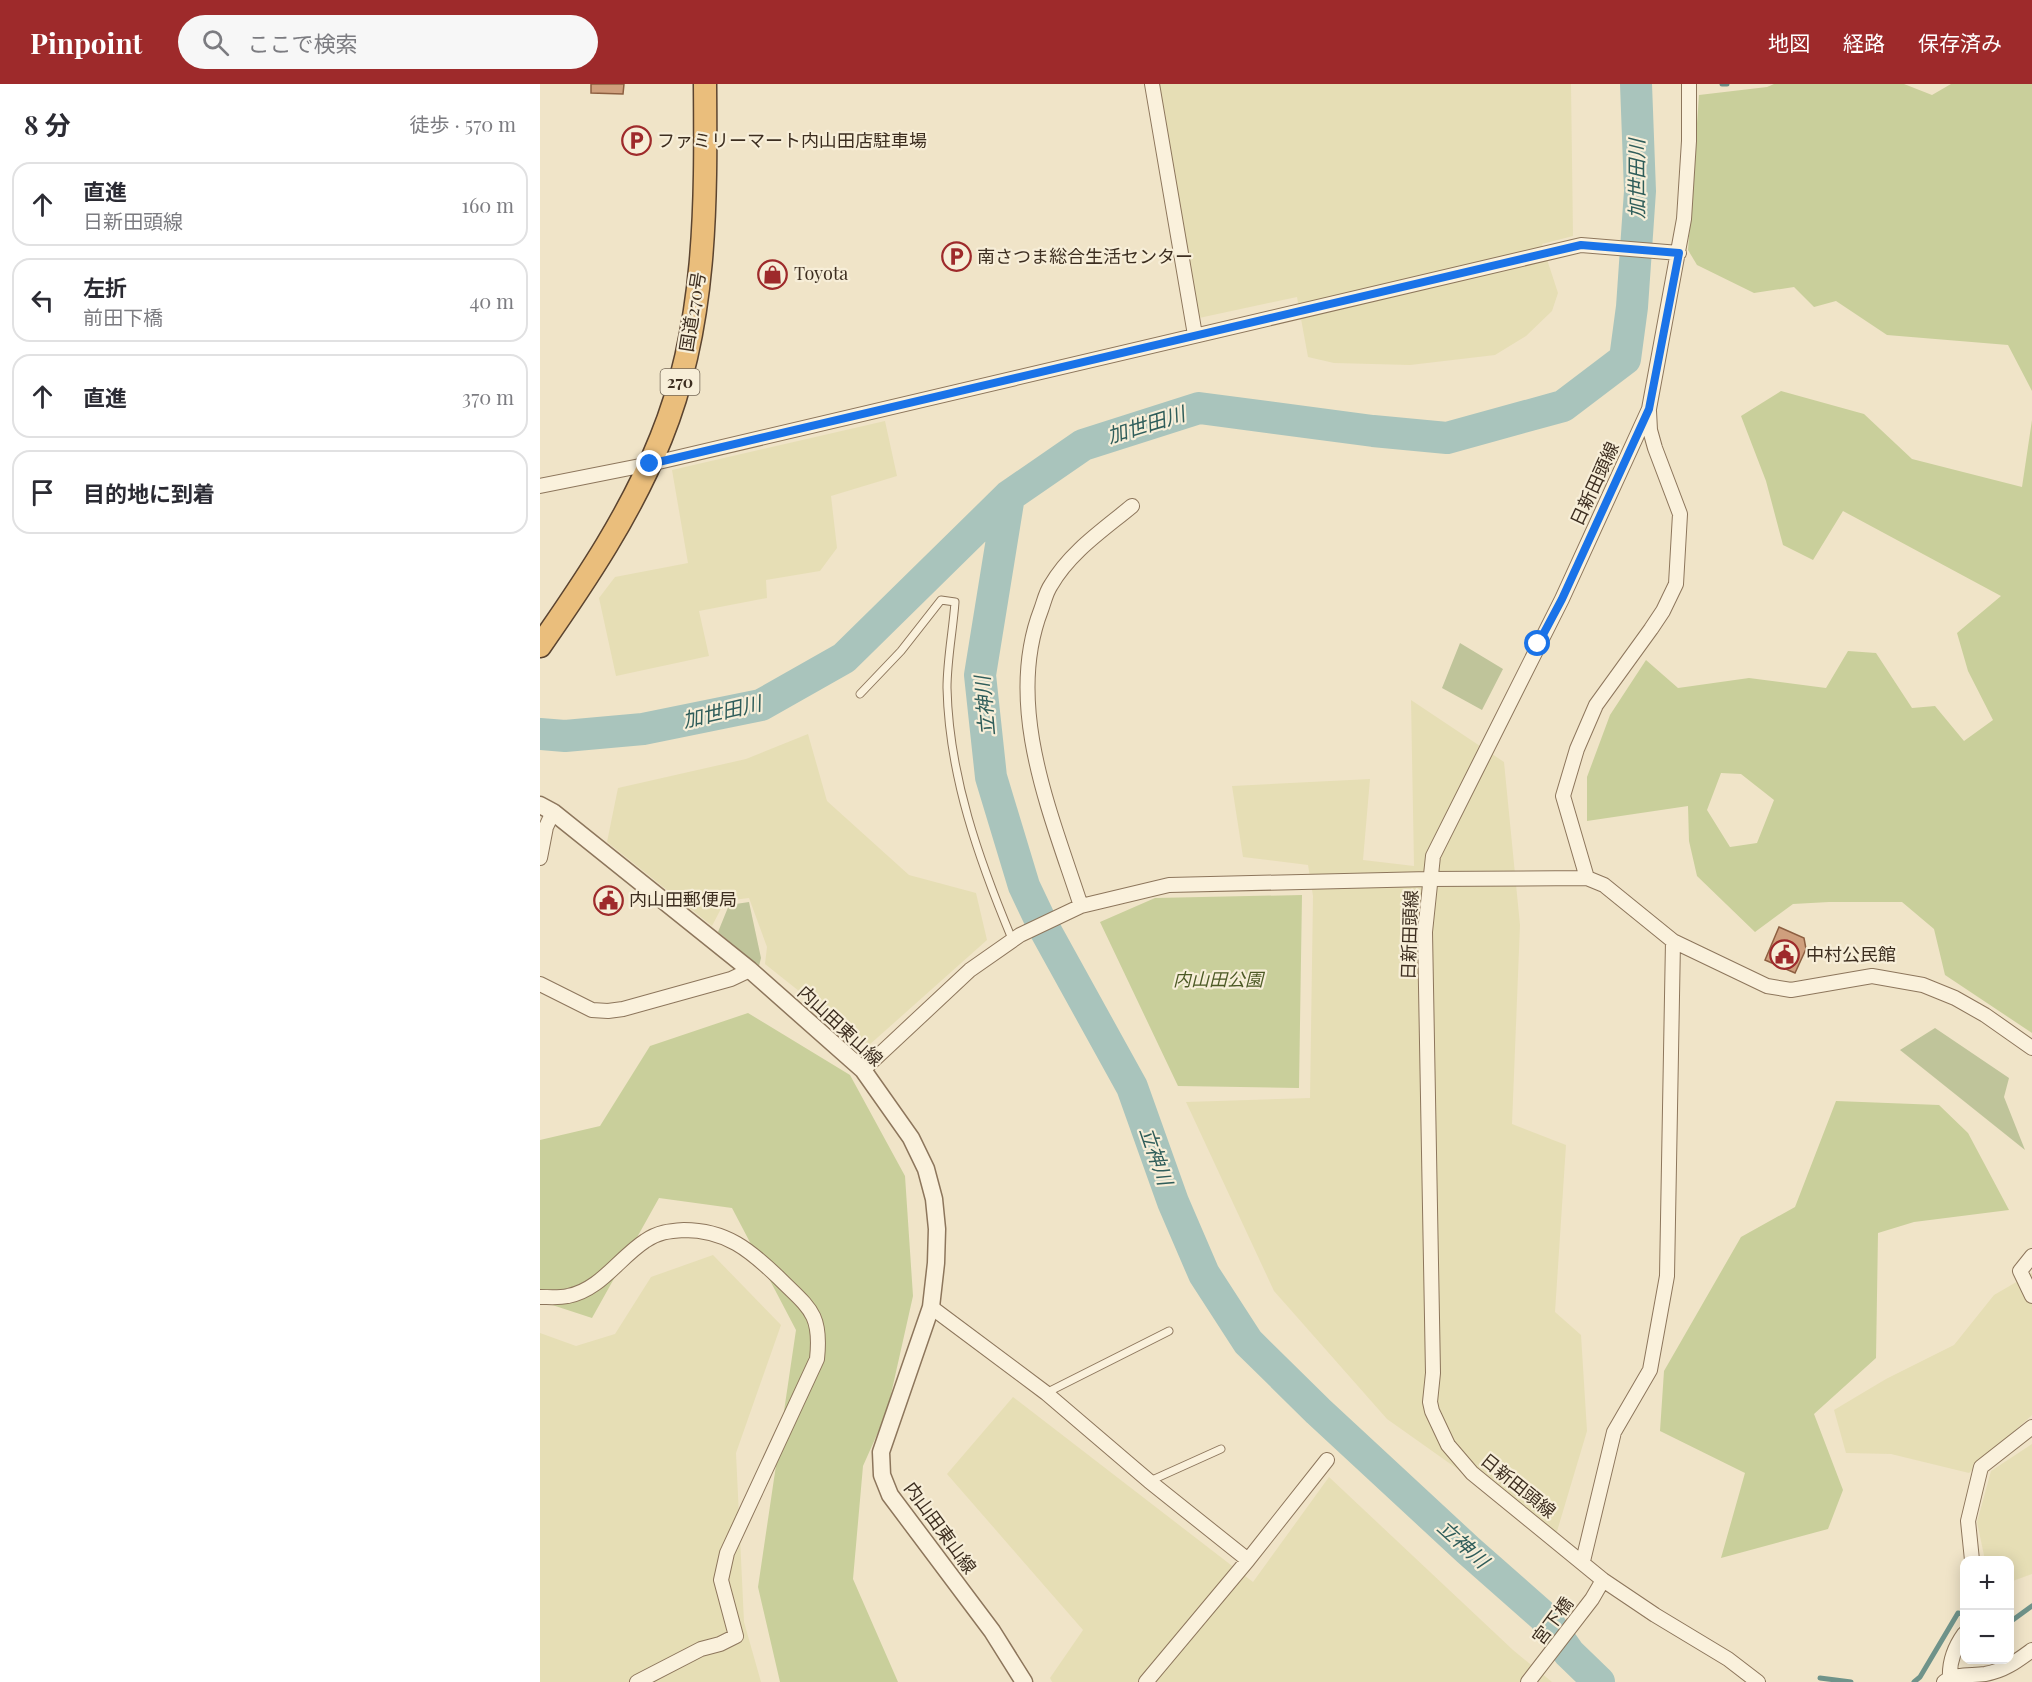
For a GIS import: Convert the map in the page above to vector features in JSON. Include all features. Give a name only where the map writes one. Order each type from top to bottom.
[{"type":"highway","name":"国道270号","points":[[542,636],[608,544],[629,507],[662,436],[684,369],[700,281],[706,188],[705,84]]},
{"type":"street","points":[[1152,84],[1195,335]]},
{"type":"street","name":"日新田頭線","points":[[1689,84],[1689,141],[1685,208],[1674,253],[1649,409],[1562,599],[1433,855],[1425,932],[1432,1411],[1448,1445],[1472,1473],[1583,1561],[1603,1580],[1728,1659],[1758,1682]]},
{"type":"street","points":[[540,486],[650,464],[1584,245],[1674,253]]},
{"type":"street","points":[[1587,878],[1563,796],[1577,749],[1596,705],[1663,611],[1676,584],[1680,514],[1655,448],[1650,430],[1649,409]]},
{"type":"street","points":[[1081,906],[1037,766],[1029,716],[1028,676],[1033,629],[1050,585],[1078,550],[1132,506]]},
{"type":"street","points":[[540,858],[546,827],[546,808]]},
{"type":"street","name":"内山田東山線","points":[[546,808],[750,970],[863,1070],[911,1138],[926,1169],[934,1198],[937,1229],[936,1263],[931,1307],[881,1452],[882,1475],[890,1495],[992,1630],[1024,1682]]},
{"type":"street","points":[[863,1070],[970,970],[1016,937],[1081,906],[1169,885],[1430,879],[1587,878],[1604,885],[1672,941],[1767,986],[1791,990],[1872,976],[1923,985],[1955,998],[1985,1015],[2032,1048]]},
{"type":"street","points":[[1583,1561],[1614,1432],[1650,1370],[1667,1276],[1672,941]]},
{"type":"street","points":[[540,984],[592,1010],[608,1011],[623,1009],[730,979],[750,970]]},
{"type":"street","points":[[540,1297],[569,1296],[597,1283],[644,1241],[664,1231],[697,1230],[718,1233],[760,1260],[812,1310],[817,1326],[819,1341],[817,1359],[723,1566],[721,1580],[736,1636],[720,1644],[701,1649],[637,1682]]},
{"type":"street","points":[[2032,1256],[2020,1271],[2032,1296]]},
{"type":"street","points":[[931,1307],[1046,1393],[1149,1481],[1248,1560]]},
{"type":"street","points":[[1972,1556],[1968,1521],[1981,1467],[2032,1428]]},
{"type":"street","points":[[1146,1682],[1248,1560],[1327,1460]]},
{"type":"street","name":"宮下橋","points":[[1528,1682],[1592,1599],[1603,1580]]},
{"type":"street","points":[[1960,1640],[1955,1647],[1947,1680],[1964,1674],[1986,1674],[2007,1668],[2032,1650]]},
{"type":"lane","points":[[860,693],[901,651],[941,600],[955,602],[947,687],[950,733],[965,809],[986,878],[1016,937]]},
{"type":"lane","points":[[1046,1393],[1169,1331]]},
{"type":"lane","points":[[1149,1481],[1221,1449]]},
{"type":"shaded area","points":[[1159,84],[1571,84],[1573,236],[1542,244],[1558,293],[1552,311],[1526,336],[1495,355],[1410,365],[1334,363],[1308,357],[1297,297],[1199,318]]},
{"type":"shaded area","points":[[885,421],[897,476],[831,496],[837,548],[820,571],[766,580],[767,598],[699,611],[709,656],[616,676],[599,598],[615,577],[688,563],[672,470]]},
{"type":"shaded area","points":[[1411,700],[1504,762],[1520,925],[1512,1124],[1566,1145],[1555,1312],[1581,1335],[1587,1431],[1555,1538],[1387,1419],[1274,1291],[1186,1102],[1310,1098],[1313,896],[1308,865],[1243,857],[1232,786],[1370,779],[1363,860],[1414,866]]},
{"type":"shaded area","points":[[808,734],[827,801],[909,875],[976,893],[987,940],[868,1046],[765,964],[767,947],[749,898],[725,901],[712,926],[607,842],[618,788],[746,759]]},
{"type":"shaded area","points":[[713,1255],[781,1325],[736,1453],[744,1622],[761,1682],[540,1682],[540,1333],[576,1346],[615,1334],[651,1277]]},
{"type":"shaded area","points":[[2032,1273],[2032,1415],[1969,1473],[1891,1454],[1846,1453],[1834,1410],[1886,1379],[1954,1345],[1994,1295]]},
{"type":"shaded area","points":[[1013,1397],[1253,1582],[1329,1477],[1513,1650],[1552,1682],[1052,1682],[1050,1678],[1083,1630],[947,1474]]},
{"type":"shaded area","points":[[2032,1444],[2032,1574],[2014,1581],[2014,1556],[1984,1556],[1977,1522],[1991,1471]]},
{"type":"green space","points":[[1774,84],[1904,84],[1932,95],[1951,84],[2032,84],[2032,391],[2008,345],[1887,335],[1836,301],[1814,307],[1794,287],[1754,293],[1697,265],[1688,250],[1699,95],[1767,87]]},
{"type":"green space","points":[[1781,391],[1864,414],[1912,459],[2022,487],[2032,420],[2032,1033],[1945,975],[1934,929],[1902,902],[1793,904],[1755,932],[1697,876],[1689,841],[1688,806],[1587,821],[1587,777],[1610,715],[1646,660],[1678,688],[1749,678],[1826,688],[1848,651],[1876,653],[1912,708],[1935,706],[1964,741],[1993,720],[1968,671],[1957,633],[2001,596],[1843,511],[1813,560],[1783,545],[1766,481],[1741,416]],"holes":[[[1721,773],[1741,774],[1774,800],[1757,843],[1730,847],[1707,810]]]},
{"type":"green space","points":[[1460,643],[1503,669],[1482,710],[1442,688]]},
{"type":"green space","name":"内山田公園","points":[[1302,895],[1299,1088],[1178,1086],[1100,922],[1155,898]]},
{"type":"green space","points":[[749,902],[761,958],[759,966],[718,932],[729,905]]},
{"type":"green space","points":[[748,1013],[850,1075],[905,1176],[913,1296],[887,1412],[863,1466],[853,1579],[898,1682],[780,1682],[758,1587],[796,1330],[732,1208],[659,1198],[592,1318],[540,1301],[540,1140],[600,1126],[650,1046]]},
{"type":"green space","points":[[1935,1028],[2009,1078],[2004,1097],[2025,1150],[1900,1050]]},
{"type":"green space","points":[[1836,1101],[1939,1105],[1968,1133],[2009,1210],[1914,1222],[1878,1233],[1876,1358],[1814,1414],[1843,1490],[1828,1529],[1721,1558],[1745,1473],[1660,1431],[1664,1371],[1741,1237],[1795,1207]]},
{"type":"building","points":[[591,84],[624,84],[623,94],[591,93]]},
{"type":"building","name":"中村公民館","points":[[1779,927],[1804,938],[1806,949],[1795,973],[1765,960]]},
{"type":"waterway","name":"加世田川","points":[[540,734],[565,736],[643,729],[761,705],[844,658],[1009,496],[1083,445],[1199,408],[1373,431],[1447,438],[1563,406],[1625,359],[1632,307],[1640,191],[1636,84]]},
{"type":"waterway","points":[[1722,84],[1727,84]]},
{"type":"waterway","name":"立神川","points":[[1009,496],[980,675],[991,777],[1024,886],[1043,926],[1132,1087],[1173,1202],[1204,1274],[1248,1342],[1318,1411],[1544,1617],[1569,1653],[1599,1682]]},
{"type":"waterway","points":[[2014,1619],[2032,1606]]},
{"type":"waterway","points":[[1914,1682],[1920,1677],[1958,1613],[1960,1613]]},
{"type":"waterway","points":[[1820,1678],[1851,1682]]},
{"type":"place","name":"ファミリーマート内山田店駐車場","points":[[636,141]]},
{"type":"place","name":"南さつま総合生活センター","points":[[956,257]]},
{"type":"place","name":"Toyota","points":[[773,274]]},
{"type":"place","name":"内山田郵便局","points":[[608,900]]},
{"type":"place","name":"中村公民館","points":[[1785,955]]},
{"type":"route","points":[[650,464],[1581,245],[1679,253],[1649,409],[1562,599],[1538,644]]}]
